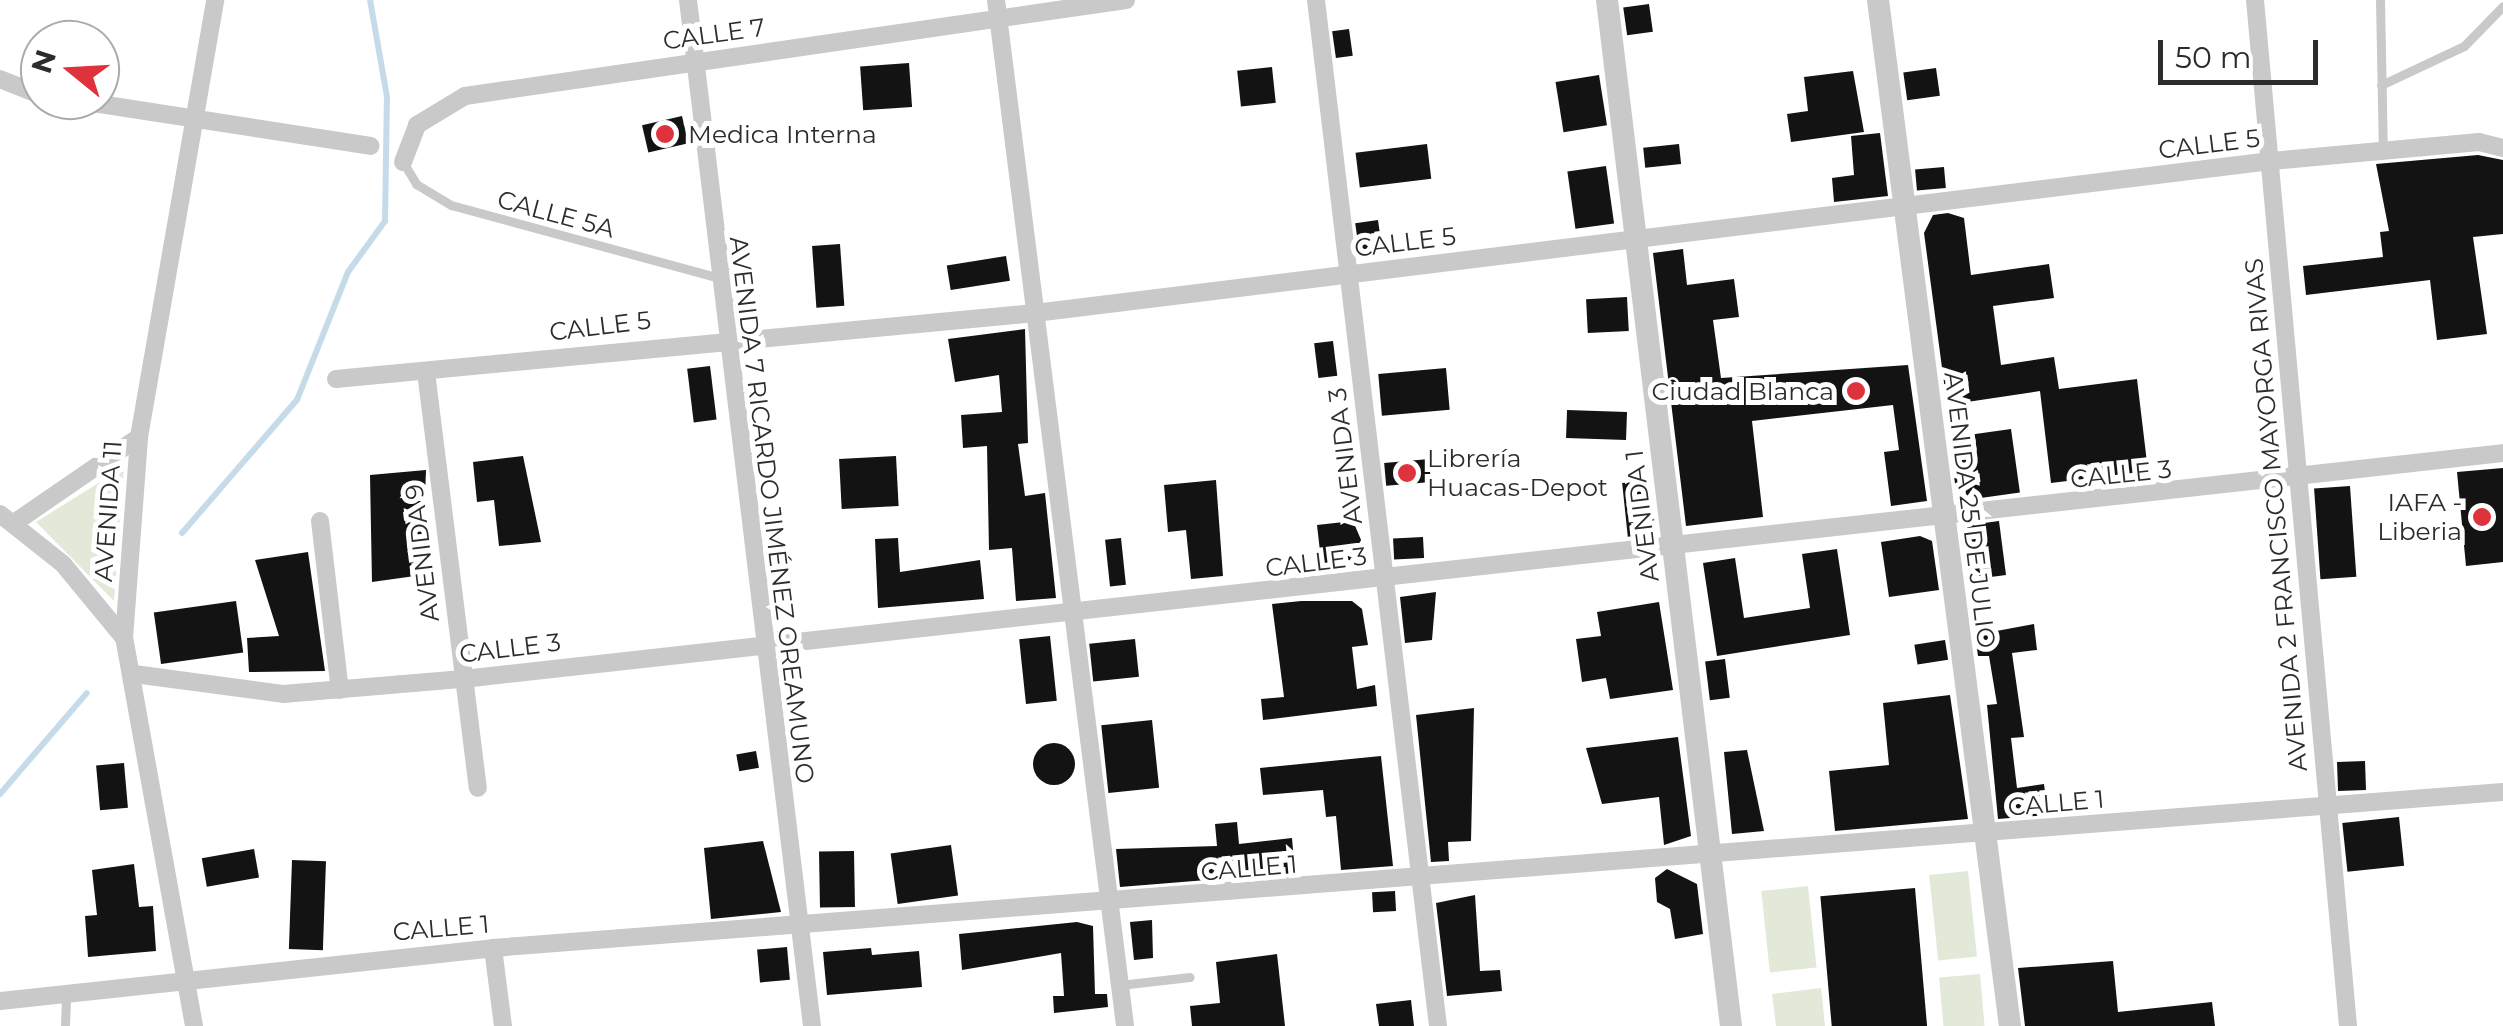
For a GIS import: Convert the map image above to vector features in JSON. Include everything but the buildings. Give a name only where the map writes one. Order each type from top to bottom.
[{"type":"street","name":"AVENIDA 11","points":[[194,1026],[134,674],[124,638],[138,437],[215,0]]},
{"type":"street","name":"AVENIDA 7 RICARDO JIMÉNEZ OREAMUNO","points":[[688,0],[716,278],[812,1026]]},
{"type":"street","name":"CALLE 7","points":[[403,162],[417,124],[465,96],[694,63],[997,9],[1126,0]]},
{"type":"street","name":"AVENIDA 3","points":[[1316,0],[1438,1026]]},
{"type":"street","name":"AVENIDA 1","points":[[1607,0],[1731,1026]]},
{"type":"street","name":"AVENIDA 25 DE JULIO","points":[[1878,0],[2010,1026]]},
{"type":"street","name":"AVENIDA 2 FRANCISCO MAYORGA RIVAS","points":[[2255,0],[2348,1026]]},
{"type":"street","points":[[997,9],[1125,1026]]},
{"type":"street","points":[[120,107],[370,146]]},
{"type":"street","name":"CALLE 5","points":[[336,378],[426,372],[726,337],[1036,313],[1906,209],[2271,161],[2479,142],[2503,148]]},
{"type":"street","name":"AVENIDA 9","points":[[426,372],[478,788]]},
{"type":"street","points":[[124,638],[9,517],[138,437]]},
{"type":"street","name":"CALLE 3","points":[[134,674],[230,690],[340,690],[463,679],[2296,480],[2503,453]]},
{"type":"street","points":[[320,520],[340,690]]},
{"type":"street","name":"CALLE 1","points":[[0,1000],[493,948],[800,930],[2503,792]]},
{"type":"street","points":[[493,948],[503,1026]]},
{"type":"lane","points":[[2380,0],[2383,150]]},
{"type":"lane","points":[[2382,85],[2464,46],[2503,6]]},
{"type":"lane","name":"CALLE 5A","points":[[403,162],[416,184],[451,205],[716,278]]},
{"type":"lane","points":[[1120,985],[1190,977]]},
{"type":"lane","points":[[65,1026],[66,992]]},
{"type":"green space","points":[[124,467],[114,601],[36,522]]},
{"type":"green space","points":[[1968,871],[1977,957],[1938,961],[1929,875]]},
{"type":"green space","points":[[1808,886],[1817,968],[1770,972],[1761,891]]},
{"type":"green space","points":[[1980,974],[1985,1026],[1943,1026],[1939,978]]},
{"type":"green space","points":[[1821,988],[1825,1026],[1776,1026],[1772,994]]},
{"type":"waterway","points":[[182,533],[297,400],[348,272],[385,221],[387,97],[370,0]]},
{"type":"waterway","points":[[0,794],[87,693]]},
{"type":"place","name":"Medica Interna","points":[[665,134]]},
{"type":"place","name":"Ciudad Blanca","points":[[1856,391]]},
{"type":"place","name":"Librería Huacas-Depot","points":[[1407,473]]},
{"type":"place","name":"IAFA - Liberia","points":[[2482,517]]}]
